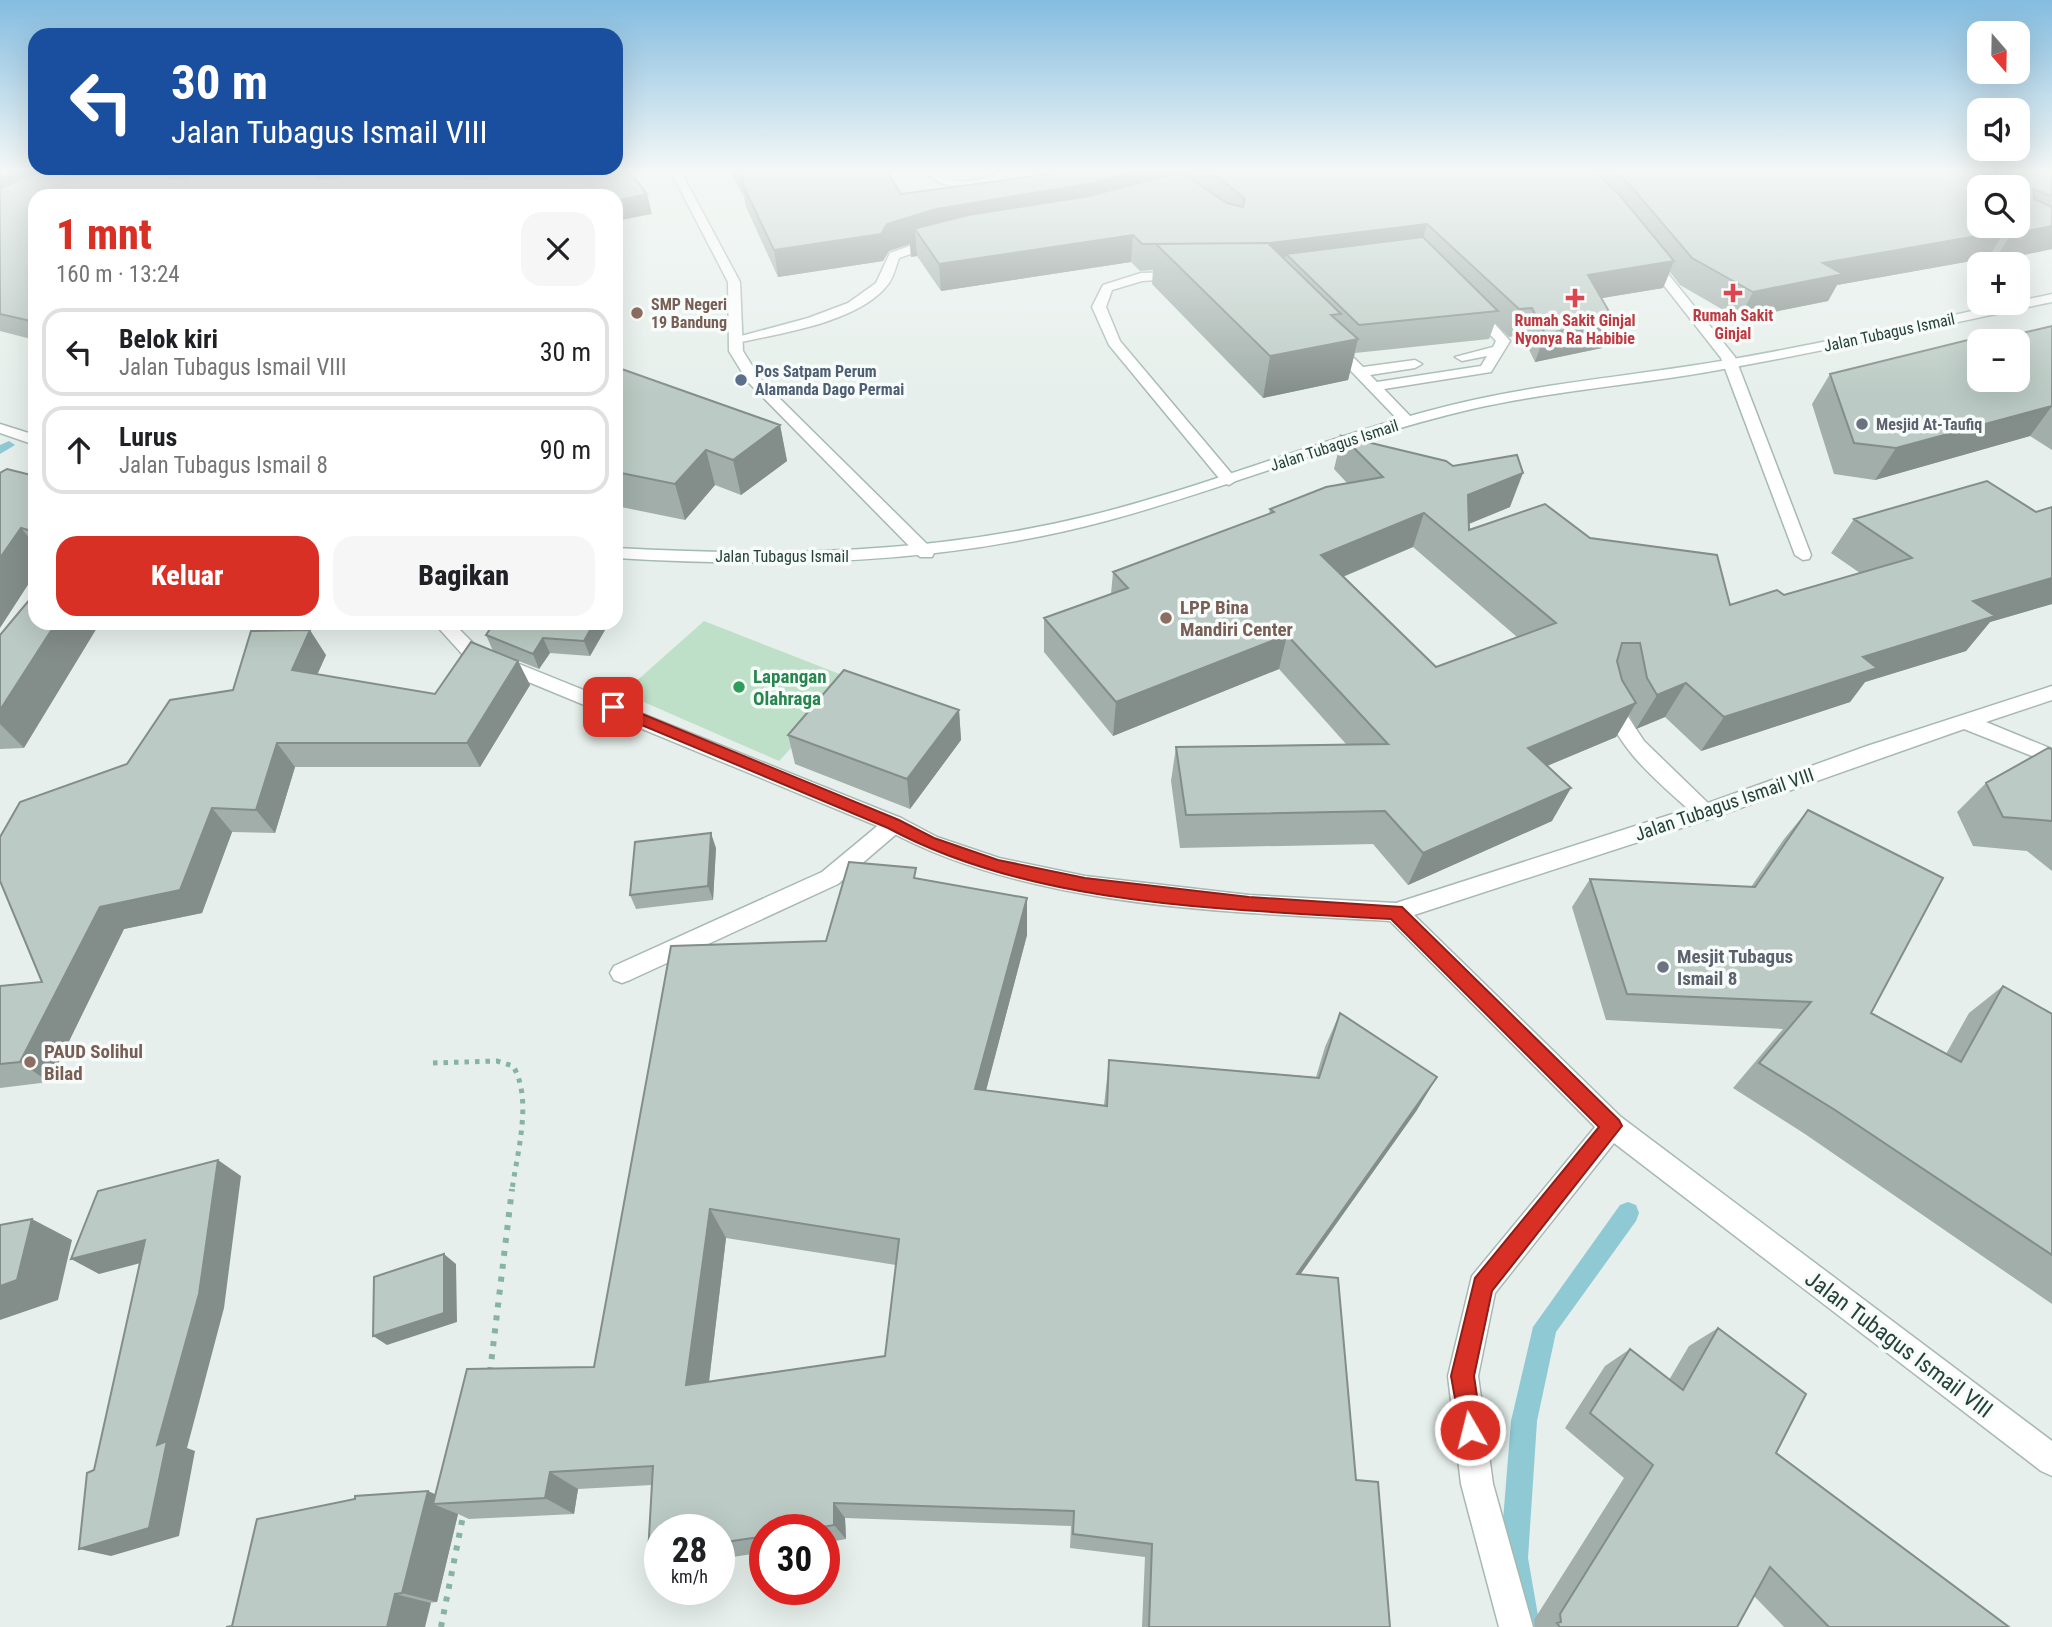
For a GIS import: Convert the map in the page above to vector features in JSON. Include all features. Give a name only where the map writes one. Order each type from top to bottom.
[{"type":"street","points":[[714,244],[734,282],[736,351],[755,382],[926,553]]},
{"type":"street","points":[[737,340],[797,326],[862,301],[881,286],[894,256],[925,244]]},
{"type":"street","points":[[1641,249],[1731,364],[1803,555]]},
{"type":"street","points":[[1191,275],[1141,277],[1107,288],[1099,307],[1114,342],[1229,480]]},
{"type":"street","name":"Jalan Tubagus Ismail","points":[[623,553],[769,558],[926,553],[1096,519],[1229,480],[1338,441],[1474,404],[1581,385],[1731,364],[2052,298]]},
{"type":"street","points":[[1373,387],[1486,369],[1503,341],[1466,302]]},
{"type":"street","points":[[1322,333],[1407,421]]},
{"type":"street","points":[[1462,357],[1498,350]]},
{"type":"street","points":[[1359,372],[1415,364]]},
{"type":"street","points":[[3,433],[28,438]]},
{"type":"street","name":"Jalan Tubagus Ismail VIII","points":[[450,630],[470,651],[562,686],[894,824],[929,843],[998,867],[1085,885],[1249,904],[1396,912],[1705,812],[1874,751],[2052,694]]},
{"type":"street","points":[[1612,684],[1614,706],[1626,733],[1667,778],[1705,812]]},
{"type":"street","points":[[1967,722],[2052,757]]},
{"type":"street","points":[[622,973],[830,878],[894,824]]},
{"type":"street","name":"Jalan Tubagus Ismail VIII","points":[[1396,912],[1612,1126],[2052,1460]]},
{"type":"street","points":[[1516,1627],[1478,1484],[1463,1376],[1482,1286],[1612,1126]]},
{"type":"path","points":[[433,1063],[497,1061],[513,1066],[521,1079],[522,1111],[488,1388]]},
{"type":"path","points":[[441,1627],[464,1507]]},
{"type":"green space","name":"Lapangan Olahraga","points":[[704,621],[855,680],[779,761],[623,693]]},
{"type":"building","points":[[0,244],[28,244],[28,320],[0,314]]},
{"type":"building","points":[[771,244],[815,244],[774,250]]},
{"type":"building","points":[[925,244],[1073,244],[939,264]]},
{"type":"building","points":[[1156,244],[1269,244],[1341,314],[1331,315],[1358,339],[1270,356]]},
{"type":"building","points":[[1367,244],[1430,244],[1498,311],[1359,325],[1286,254]]},
{"type":"building","points":[[1449,244],[1660,244],[1674,261],[1588,275],[1614,320],[1545,334],[1532,308],[1519,309]]},
{"type":"building","points":[[1680,244],[1931,244],[1823,263],[1843,274],[1753,292],[1692,258]]},
{"type":"building","points":[[2052,326],[2052,406],[1896,448],[1854,443],[1830,374],[1967,340],[1967,392],[2030,392],[2030,331]]},
{"type":"building","points":[[623,369],[780,425],[733,460],[706,450],[675,484],[623,473]]},
{"type":"building","points":[[1342,436],[1446,461],[1453,466],[1517,455],[1523,473],[1468,495],[1469,530],[1545,504],[1590,538],[1717,555],[1730,605],[1777,590],[1784,595],[1912,558],[1854,519],[1987,481],[2036,512],[2052,507],[2052,578],[1973,601],[1995,616],[1863,657],[1877,668],[1724,717],[1686,683],[1657,695],[1647,678],[1640,643],[1622,643],[1617,661],[1622,680],[1636,703],[1528,748],[1571,788],[1423,853],[1385,811],[1186,815],[1176,747],[1388,744],[1287,635],[1116,702],[1044,618],[1128,588],[1113,572],[1274,512],[1270,509],[1326,487],[1383,477]],"holes":[[[1424,513],[1556,623],[1436,667],[1321,555]]]},
{"type":"building","points":[[7,469],[28,474],[28,530],[21,528],[0,558],[0,473]]},
{"type":"building","points":[[28,601],[28,630],[51,630],[0,710],[0,635]]},
{"type":"building","points":[[310,630],[292,670],[435,694],[471,642],[518,661],[467,743],[277,743],[256,810],[212,808],[180,890],[100,907],[20,1062],[0,1064],[0,986],[42,982],[0,881],[0,837],[20,802],[127,764],[170,700],[233,690],[251,631]]},
{"type":"building","points":[[489,630],[590,630],[584,641],[543,638],[533,654],[486,635]]},
{"type":"building","points":[[844,670],[959,710],[907,779],[788,735]]},
{"type":"building","points":[[2048,748],[2052,749],[2052,821],[2003,817],[1986,783]]},
{"type":"building","points":[[1808,810],[1943,878],[1871,1013],[1961,1062],[2003,986],[2052,1014],[2052,1255],[1835,1110],[1759,1063],[1811,1002],[1627,994],[1590,879],[1755,887]]},
{"type":"building","points":[[711,833],[708,886],[630,895],[635,842]]},
{"type":"building","points":[[849,862],[916,868],[914,878],[1027,898],[975,1089],[1107,1106],[1109,1060],[1319,1078],[1340,1013],[1437,1077],[1297,1274],[1338,1278],[1356,1480],[1378,1482],[1390,1627],[1149,1627],[1152,1544],[1073,1534],[1074,1511],[834,1503],[834,1514],[749,1514],[749,1538],[735,1541],[735,1514],[650,1514],[653,1466],[550,1472],[545,1498],[433,1504],[467,1369],[594,1367],[671,946],[826,941]],"holes":[[[710,1209],[899,1239],[885,1356],[686,1385]]]},
{"type":"building","points":[[218,1160],[199,1294],[157,1445],[167,1441],[149,1528],[79,1549],[87,1473],[94,1470],[145,1240],[71,1259],[98,1191]]},
{"type":"building","points":[[32,1219],[17,1280],[0,1286],[0,1225]]},
{"type":"building","points":[[444,1254],[444,1313],[373,1336],[374,1277]]},
{"type":"building","points":[[1718,1328],[1806,1394],[1776,1453],[2009,1627],[1829,1627],[1770,1567],[1737,1627],[1560,1627],[1557,1623],[1561,1622],[1560,1614],[1653,1465],[1590,1413],[1630,1349],[1683,1390]]},
{"type":"building","points":[[428,1491],[402,1593],[395,1594],[387,1627],[226,1627],[232,1626],[257,1519],[355,1499],[355,1496]]},
{"type":"waterway","points":[[0,450],[9,445]]},
{"type":"waterway","points":[[1526,1627],[1514,1558],[1524,1421],[1545,1327],[1628,1213]]},
{"type":"place","name":"Rumah Sakit Ginjal","points":[[1733,293]]},
{"type":"place","name":"Rumah Sakit Ginjal Nyonya Ra Habibie","points":[[1575,298]]},
{"type":"place","name":"SMP Negeri 19 Bandung","points":[[637,313]]},
{"type":"place","name":"Pos Satpam Perum Alamanda Dago Permai","points":[[741,380]]},
{"type":"place","name":"Mesjid At-Taufiq","points":[[1862,424]]},
{"type":"place","name":"LPP Bina Mandiri Center","points":[[1166,618]]},
{"type":"place","name":"Lapangan Olahraga","points":[[739,687]]},
{"type":"place","name":"Mesjit Tubagus Ismail 8","points":[[1663,967]]},
{"type":"place","name":"PAUD Solihul Bilad","points":[[30,1062]]},
{"type":"route","points":[[613,707],[894,824],[929,843],[998,867],[1085,885],[1249,904],[1396,912],[1612,1126],[1482,1286],[1463,1376],[1470,1430]]}]
